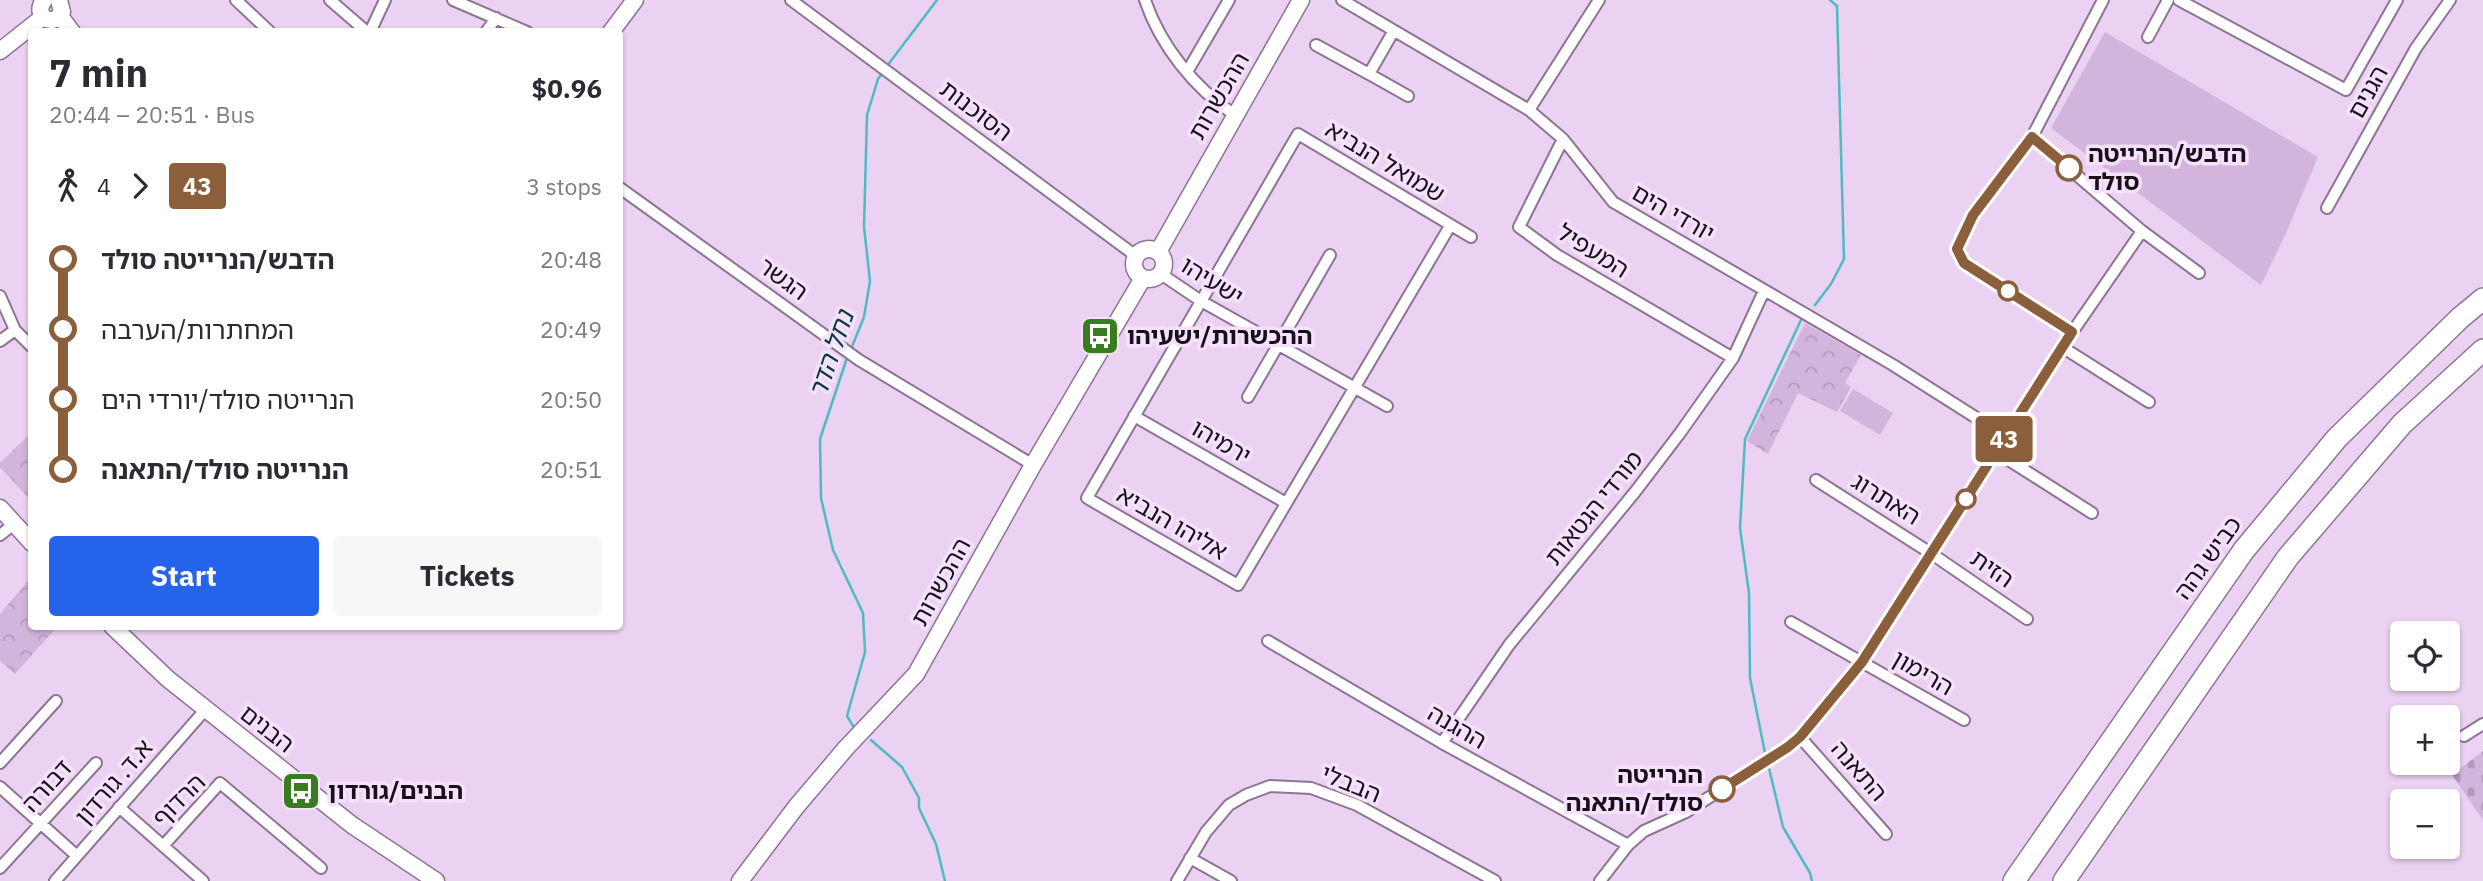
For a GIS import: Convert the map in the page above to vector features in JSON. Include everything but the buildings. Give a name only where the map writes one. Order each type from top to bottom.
[{"type":"highway","name":"כביש גהה","points":[[2014,881],[2244,551],[2337,438],[2483,299]]},
{"type":"highway","points":[[2064,881],[2288,557],[2402,424],[2483,350]]},
{"type":"street","points":[[44,0],[39,8],[43,18],[51,21],[60,4]]},
{"type":"street","points":[[236,0],[266,28]]},
{"type":"street","points":[[371,28],[385,0]]},
{"type":"street","points":[[453,0],[518,28]]},
{"type":"street","points":[[614,28],[635,0]]},
{"type":"street","name":"הסוכנות","points":[[791,0],[1136,256]]},
{"type":"street","points":[[1145,0],[1159,32],[1187,72],[1217,104],[1234,115]]},
{"type":"street","points":[[1187,72],[1229,0]]},
{"type":"street","name":"ההכשרות","points":[[1158,252],[1301,0]]},
{"type":"street","name":"יורדי הים","points":[[1342,0],[1529,110],[1563,139],[1613,202],[1893,365],[2005,436]]},
{"type":"street","points":[[1529,110],[1599,0]]},
{"type":"street","points":[[2072,332],[1964,263],[1957,249],[1973,215],[2032,137],[2103,0]]},
{"type":"street","points":[[2148,37],[2168,0]]},
{"type":"street","points":[[2179,0],[2346,90],[2397,0]]},
{"type":"street","name":"הגנים","points":[[2327,208],[2416,48],[2450,0]]},
{"type":"street","points":[[333,3],[364,28]]},
{"type":"street","points":[[60,4],[70,28]]},
{"type":"street","points":[[30,28],[43,18]]},
{"type":"street","points":[[489,28],[496,18]]},
{"type":"street","points":[[0,51],[28,30]]},
{"type":"street","points":[[1369,74],[1393,32]]},
{"type":"street","points":[[1316,45],[1408,96]]},
{"type":"street","name":"שמואל הנביא","points":[[1298,134],[1471,237]]},
{"type":"street","name":"אליהו הנביא","points":[[1298,134],[1087,498],[1238,585],[1450,226]]},
{"type":"street","points":[[2032,137],[2142,231],[2199,273]]},
{"type":"street","name":"המעפיל","points":[[1563,139],[1519,227],[1558,255],[1733,358]]},
{"type":"street","name":"הגשר","points":[[623,190],[859,360],[1033,465]]},
{"type":"street","points":[[1600,881],[1628,845],[1644,831],[1686,812],[1800,737],[1862,662],[2062,347],[2142,231]]},
{"type":"street","points":[[1144,250],[1158,252],[1164,265],[1161,274],[1153,279],[1143,278],[1134,266],[1136,256],[1144,250]]},
{"type":"street","points":[[1248,397],[1330,255]]},
{"type":"street","name":"ישעיהו","points":[[1161,274],[1201,301],[1387,407]]},
{"type":"street","name":"ההכשרות","points":[[740,881],[796,807],[846,748],[916,674],[1033,465],[1143,278]]},
{"type":"street","name":"מורדי הגטאות","points":[[1442,743],[1508,645],[1635,492],[1733,358],[1764,291]]},
{"type":"street","points":[[0,296],[15,330],[28,342]]},
{"type":"street","points":[[0,341],[15,330]]},
{"type":"street","points":[[2062,347],[2149,402]]},
{"type":"street","name":"ירמיהו","points":[[1134,416],[1286,503]]},
{"type":"street","points":[[1996,452],[2092,513]]},
{"type":"street","name":"האתרוג","points":[[1816,480],[1932,554]]},
{"type":"street","points":[[0,508],[28,539]]},
{"type":"street","points":[[0,535],[14,524]]},
{"type":"street","name":"הזית","points":[[1932,554],[2027,619]]},
{"type":"street","name":"הרימון","points":[[1791,622],[1964,720]]},
{"type":"street","name":"הבנים","points":[[116,630],[205,710],[352,825],[436,881]]},
{"type":"street","name":"ההגנה","points":[[1268,641],[1442,743],[1628,845]]},
{"type":"street","points":[[0,763],[56,701]]},
{"type":"street","name":"א.ד. גורדון","points":[[55,881],[205,710]]},
{"type":"street","points":[[2464,736],[2483,724]]},
{"type":"street","name":"התאנה","points":[[1800,737],[1886,834]]},
{"type":"street","name":"דבורה","points":[[0,869],[96,763]]},
{"type":"street","name":"הרדוף","points":[[163,846],[220,783],[321,868]]},
{"type":"street","name":"הבבלי","points":[[1177,881],[1206,832],[1229,805],[1270,786],[1311,788],[1357,805],[1495,881]]},
{"type":"street","points":[[0,787],[77,856]]},
{"type":"street","points":[[119,807],[203,881]]},
{"type":"street","points":[[1190,858],[1231,881]]},
{"type":"green space","points":[[2105,32],[2318,157],[2261,285],[2051,128]]},
{"type":"green space","points":[[1805,323],[1861,355],[1845,383],[1851,387],[1837,412],[1798,393],[1768,454],[1747,441]]},
{"type":"green space","points":[[1853,389],[1893,413],[1880,435],[1840,411]]},
{"type":"green space","points":[[28,436],[28,498],[0,467],[0,463]]},
{"type":"green space","points":[[28,581],[28,630],[54,630],[15,674],[0,661],[0,614]]},
{"type":"green space","points":[[2483,751],[2483,820],[2452,775],[2460,775],[2460,769]]},
{"type":"waterway","name":"נחל הדר","points":[[887,66],[937,0]]},
{"type":"waterway","points":[[1815,305],[1831,284],[1844,259],[1837,6],[1830,0]]},
{"type":"waterway","name":"נחל הדר","points":[[851,349],[864,317],[870,281],[864,227],[867,115],[878,79],[883,72]]},
{"type":"waterway","points":[[1766,758],[1750,678],[1749,593],[1740,528],[1745,439],[1801,320]]},
{"type":"waterway","name":"נחל הדר","points":[[848,355],[820,439],[821,498],[833,550],[863,613],[865,652],[847,716],[853,726]]},
{"type":"waterway","points":[[871,740],[902,767],[919,798],[919,808],[936,844],[945,881]]},
{"type":"waterway","points":[[1768,764],[1783,827],[1812,881]]},
{"type":"bus line","name":"43","points":[[1722,789],[1800,737],[1862,662],[2072,332],[1964,263],[1957,249],[1973,215],[2032,137],[2069,168]]},
{"type":"place","name":"הדבש/הנרייטה סולד","points":[[2069,168]]},
{"type":"place","name":"ההכשרות/ישעיהו","points":[[1100,336]]},
{"type":"place","name":"הנרייטה סולד/התאנה","points":[[1722,789]]},
{"type":"place","name":"הבנים/גורדון","points":[[301,791]]}]
